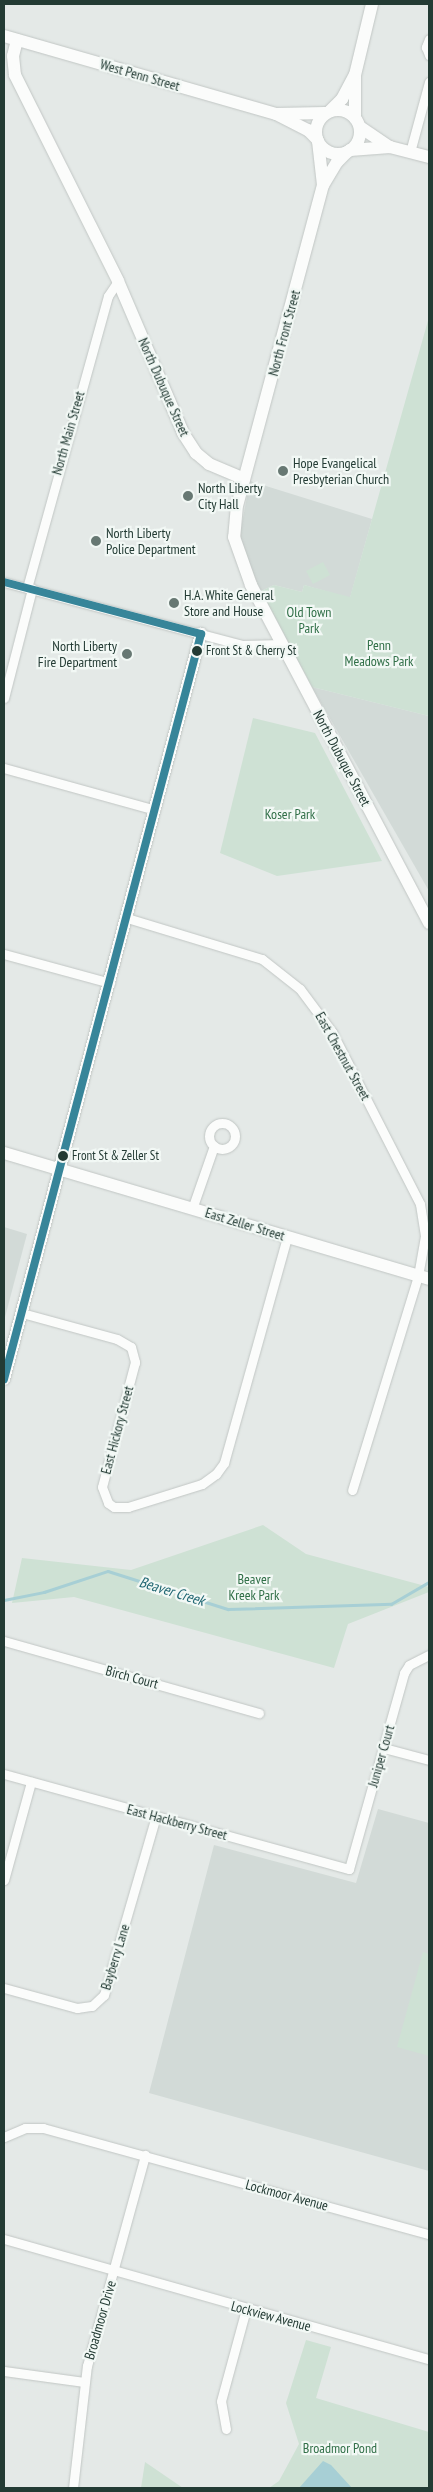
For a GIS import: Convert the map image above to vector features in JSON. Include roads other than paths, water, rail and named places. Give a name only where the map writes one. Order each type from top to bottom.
[{"type":"street","points":[[318,140],[317,125],[342,99],[355,75],[372,4]]},
{"type":"street","name":"West Penn Street","points":[[4,36],[276,114],[308,130],[332,153],[390,147]]},
{"type":"street","points":[[429,39],[426,46],[429,55]]},
{"type":"street","name":"North Dubuque Street","points":[[17,40],[13,56],[15,75],[118,281],[189,443],[209,464],[244,479],[234,518],[234,537],[241,564],[429,924]]},
{"type":"street","points":[[349,151],[358,142],[355,75]]},
{"type":"street","points":[[410,152],[429,82]]},
{"type":"street","name":"West Penn Street","points":[[276,114],[345,110],[358,123],[390,147]]},
{"type":"street","name":"North Front Street","points":[[318,140],[323,186]]},
{"type":"street","points":[[390,147],[429,157]]},
{"type":"street","name":"North Front Street","points":[[244,479],[323,186],[336,162],[349,151]]},
{"type":"street","name":"North Main Street","points":[[4,698],[29,588],[108,296],[118,281]]},
{"type":"street","points":[[4,582],[242,645],[283,644]]},
{"type":"street","points":[[4,1379],[201,634]]},
{"type":"street","points":[[4,768],[156,810]]},
{"type":"street","name":"East Chestnut Street","points":[[126,918],[262,959],[281,971],[314,1004],[350,1065],[420,1204],[425,1236],[424,1277],[352,1490]]},
{"type":"street","points":[[4,954],[110,983]]},
{"type":"street","points":[[192,1208],[214,1146]]},
{"type":"street","name":"East Zeller Street","points":[[4,1152],[424,1277]]},
{"type":"street","name":"East Hickory Street","points":[[22,1313],[116,1339],[131,1347],[135,1362],[102,1487],[108,1503],[121,1509],[128,1507],[202,1484],[216,1474],[224,1463],[287,1237]]},
{"type":"street","name":"Birch Court","points":[[4,1641],[259,1713]]},
{"type":"street","name":"Juniper Court","points":[[349,1870],[407,1668],[429,1655]]},
{"type":"street","points":[[384,1748],[429,1760]]},
{"type":"street","name":"East Hackberry Street","points":[[4,1774],[349,1870]]},
{"type":"street","points":[[4,1880],[31,1782]]},
{"type":"street","name":"Bayberry Lane","points":[[4,1988],[77,2008],[92,2006],[104,1995],[156,1816]]},
{"type":"street","name":"Lockmoor Avenue","points":[[4,2137],[25,2128],[44,2128],[429,2234]]},
{"type":"street","name":"Broadmoor Drive","points":[[74,2488],[84,2382],[145,2156]]},
{"type":"street","name":"Lockview Avenue","points":[[4,2239],[113,2272],[429,2360]]},
{"type":"street","points":[[226,2429],[221,2401],[246,2309]]},
{"type":"street","points":[[4,2371],[84,2382]]},
{"type":"water","points":[[323,2461],[331,2465],[352,2488],[299,2488]]},
{"type":"waterway","name":"Beaver Creek","points":[[4,1600],[44,1592],[108,1571],[228,1609],[391,1604],[429,1582]]},
{"type":"place","name":"Hope Evangelical Presbyterian Church","points":[[283,471]]},
{"type":"place","name":"North Liberty City Hall","points":[[188,496]]},
{"type":"place","name":"North Liberty Police Department","points":[[96,541]]},
{"type":"place","name":"H.A. White General Store and House","points":[[174,603]]},
{"type":"place","name":"Front St & Cherry St","points":[[197,651]]},
{"type":"place","name":"North Liberty Fire Department","points":[[127,654]]},
{"type":"place","name":"Front St & Zeller St","points":[[63,1156]]},
{"type":"park label","name":"Old Town Park","points":[[309,620]]},
{"type":"park label","name":"Penn Meadows Park","points":[[379,654]]},
{"type":"park label","name":"Koser Park","points":[[290,814]]},
{"type":"park label","name":"Beaver Kreek Park","points":[[254,1588]]},
{"type":"park label","name":"Broadmor Pond","points":[[340,2448]]}]
